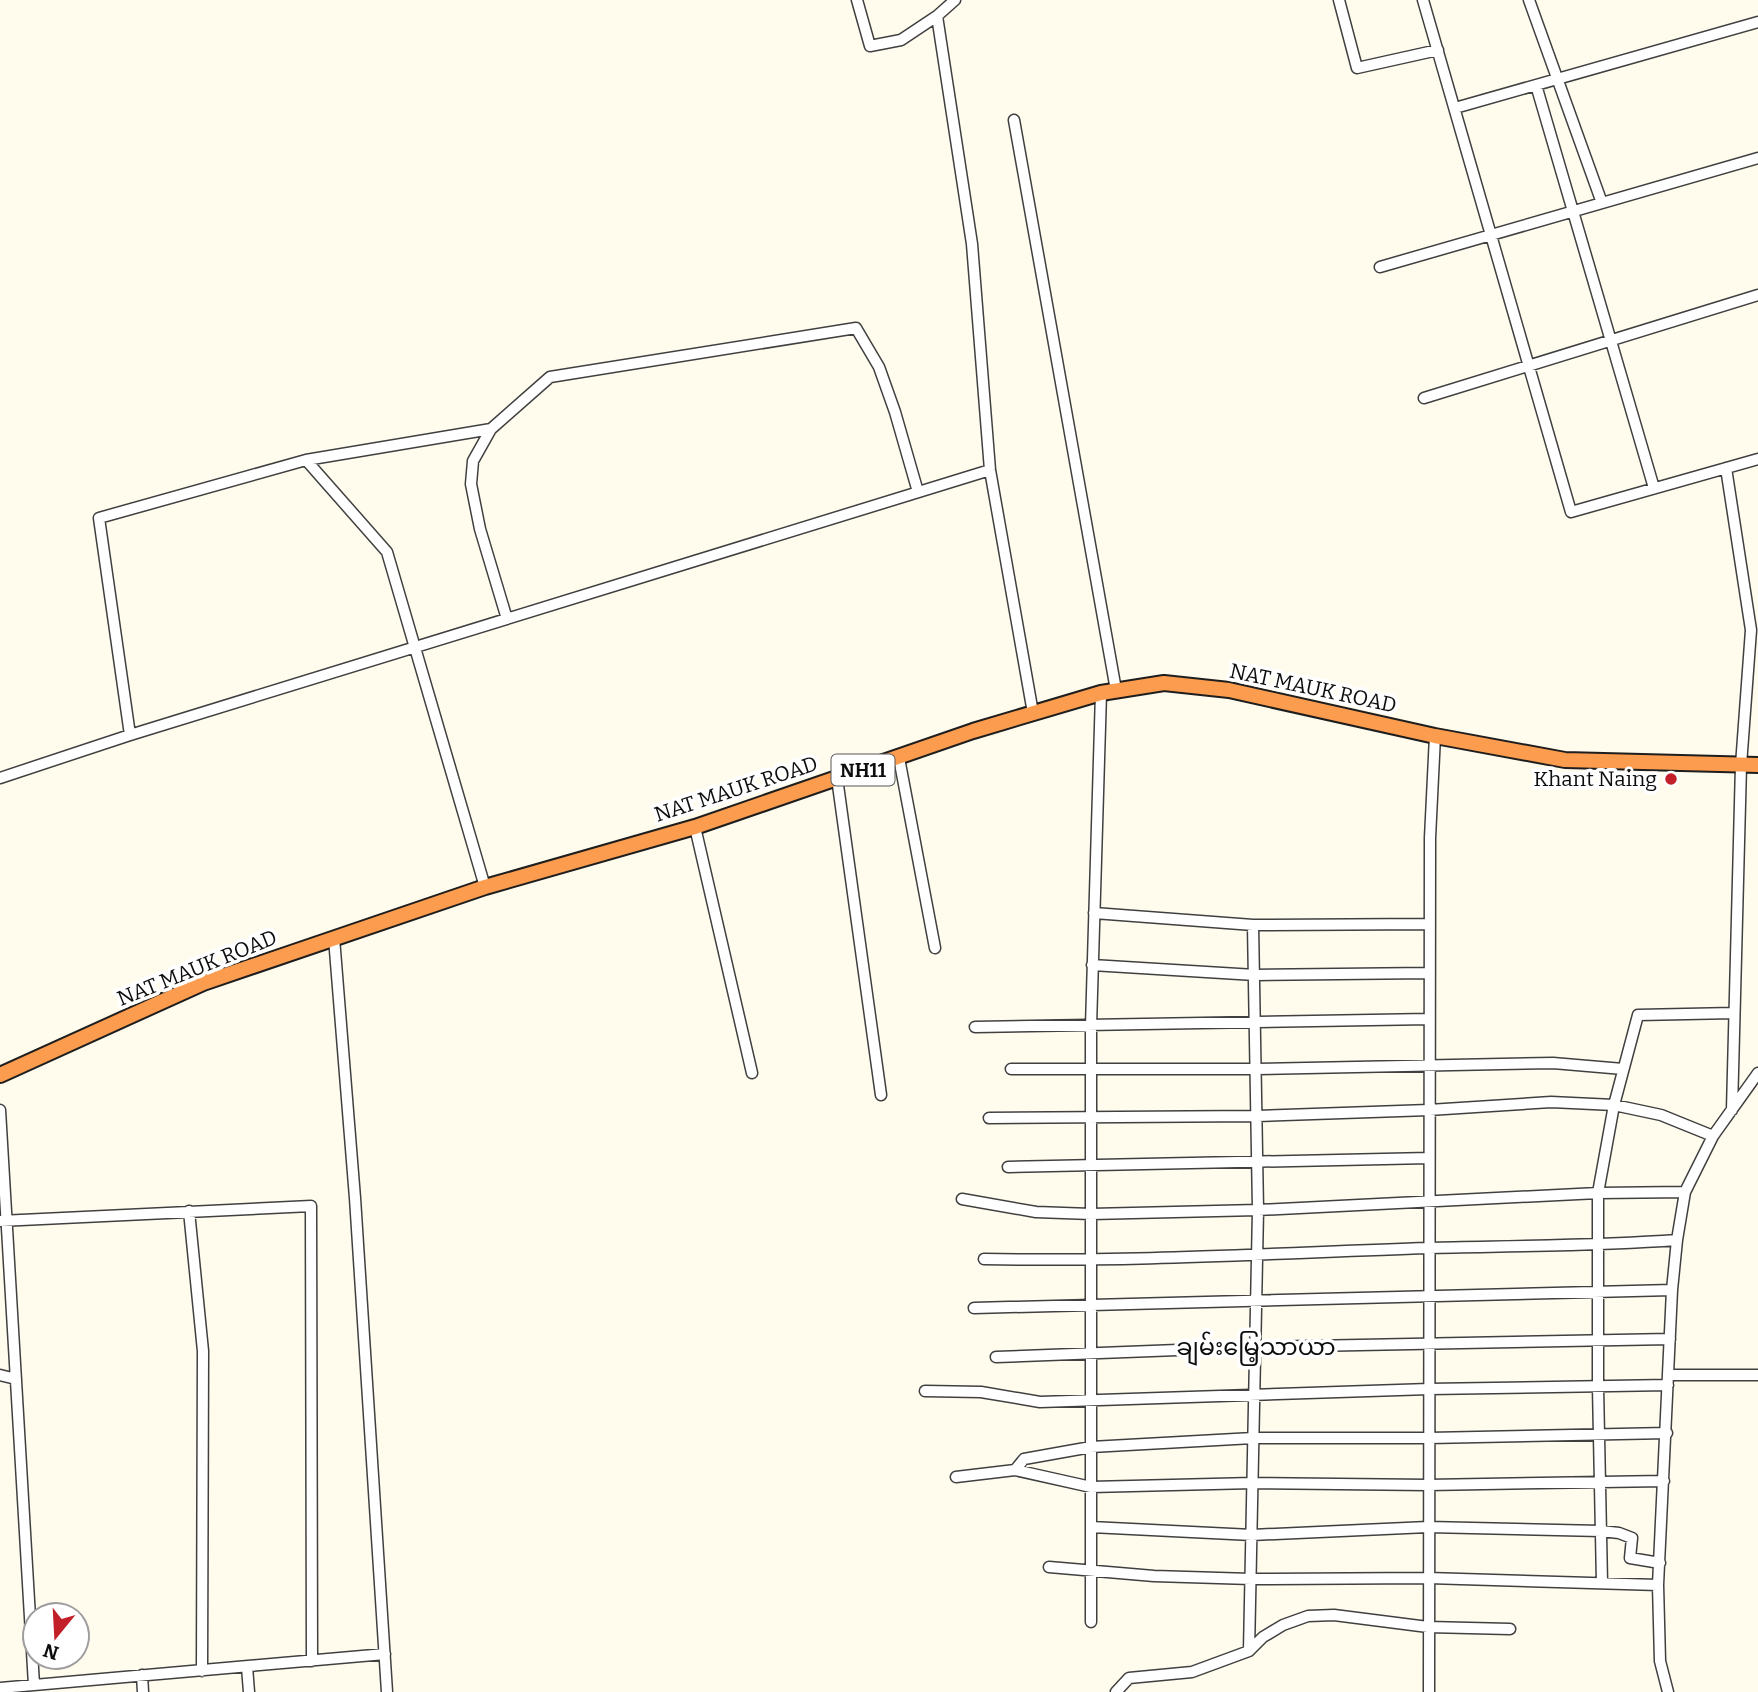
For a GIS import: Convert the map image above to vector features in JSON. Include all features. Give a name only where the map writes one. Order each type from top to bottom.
[{"type":"highway","name":"NAT MAUK ROAD","points":[[0,1075],[203,983],[485,887],[695,827],[973,731],[1116,690],[1164,682],[1229,690],[1435,736],[1564,760],[1758,765]]},
{"type":"street","points":[[857,0],[870,46],[901,40],[937,16],[955,0]]},
{"type":"street","points":[[1339,0],[1356,68],[1438,50]]},
{"type":"street","points":[[1423,0],[1571,512],[1758,459]]},
{"type":"street","points":[[1529,0],[1602,203]]},
{"type":"street","points":[[937,16],[972,244],[990,470],[1033,713]]},
{"type":"street","points":[[1455,108],[1758,22]]},
{"type":"street","points":[[1536,85],[1654,488]]},
{"type":"street","points":[[1014,120],[1116,690]]},
{"type":"street","points":[[1380,267],[1758,158]]},
{"type":"street","points":[[1424,398],[1758,295]]},
{"type":"street","points":[[507,619],[480,529],[471,484],[473,461],[491,429],[550,377],[856,328],[879,367],[918,492]]},
{"type":"street","points":[[130,735],[99,518],[306,460],[491,429]]},
{"type":"street","points":[[306,460],[387,552],[485,887]]},
{"type":"street","points":[[1726,468],[1751,630],[1741,765],[1732,1110]]},
{"type":"street","points":[[0,778],[130,735],[990,470]]},
{"type":"street","points":[[1091,1622],[1090,1026],[1101,693]]},
{"type":"street","points":[[1429,1692],[1429,924],[1435,736]]},
{"type":"street","points":[[899,758],[935,948]]},
{"type":"street","points":[[837,778],[881,1095]]},
{"type":"street","points":[[695,827],[752,1073]]},
{"type":"street","points":[[1094,913],[1253,925],[1429,924]]},
{"type":"street","points":[[1249,1651],[1258,1210],[1253,925]]},
{"type":"street","points":[[334,938],[355,1198],[387,1692]]},
{"type":"street","points":[[1093,965],[1255,975],[1429,973]]},
{"type":"street","points":[[1602,1583],[1598,1193],[1614,1105],[1638,1015],[1734,1013]]},
{"type":"street","points":[[975,1027],[1429,1019]]},
{"type":"street","points":[[1011,1069],[1256,1069],[1553,1063],[1623,1069]]},
{"type":"street","points":[[1668,1692],[1660,1661],[1658,1585],[1672,1290],[1677,1240],[1685,1192],[1713,1136],[1758,1073]]},
{"type":"street","points":[[989,1118],[1257,1116],[1429,1111],[1550,1102],[1614,1105],[1661,1115],[1713,1136]]},
{"type":"street","points":[[0,1110],[3,1221],[16,1379],[34,1685]]},
{"type":"street","points":[[1008,1167],[1429,1158]]},
{"type":"street","points":[[962,1199],[1036,1212],[1091,1214],[1258,1210],[1598,1193],[1685,1192]]},
{"type":"street","points":[[3,1221],[311,1206],[313,1661]]},
{"type":"street","points":[[189,1211],[203,1352],[202,1671]]},
{"type":"street","points":[[984,1259],[1091,1261],[1429,1248],[1599,1245],[1677,1240]]},
{"type":"street","points":[[974,1308],[1672,1290]]},
{"type":"street","points":[[996,1357],[1255,1347],[1670,1339]]},
{"type":"street","points":[[0,1375],[16,1379]]},
{"type":"street","points":[[925,1391],[981,1392],[1040,1402],[1429,1389],[1598,1387],[1758,1375]]},
{"type":"street","points":[[1015,1470],[1024,1459],[1091,1447],[1253,1438],[1429,1438],[1667,1433]]},
{"type":"street","points":[[956,1477],[1015,1470],[1091,1487],[1253,1483],[1428,1485],[1664,1481]]},
{"type":"street","points":[[1091,1527],[1252,1535],[1428,1527],[1601,1531],[1632,1538],[1630,1558],[1660,1563]]},
{"type":"street","points":[[1049,1567],[1154,1576],[1251,1579],[1428,1578],[1658,1585]]},
{"type":"street","points":[[1116,1692],[1129,1678],[1192,1672],[1249,1651],[1263,1637],[1283,1625],[1308,1616],[1334,1615],[1428,1627],[1510,1629]]},
{"type":"street","points":[[0,1688],[385,1654]]},
{"type":"street","points":[[247,1667],[249,1692]]},
{"type":"street","points":[[142,1675],[143,1692]]},
{"type":"place","name":"Khant Naing","points":[[1671,779]]},
{"type":"district","name":"ချမ်းမြေ့သာယာ","points":[[1256,1347]]}]
